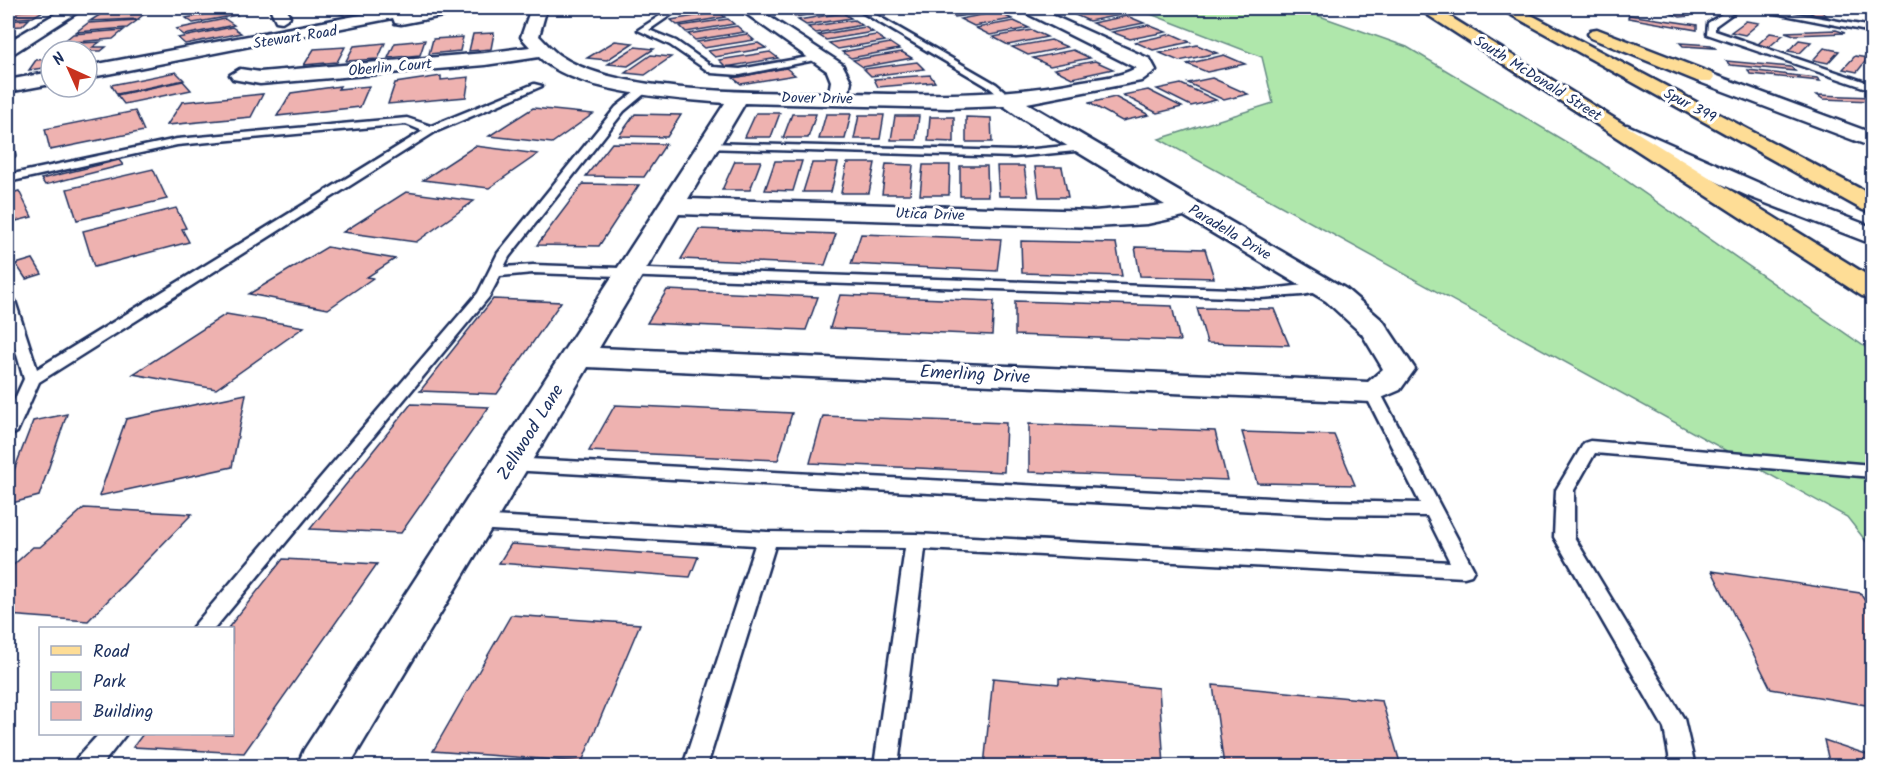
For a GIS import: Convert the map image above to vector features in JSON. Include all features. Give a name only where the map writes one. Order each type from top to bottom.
[{"type":"main road","name":"South McDonald Street","points":[[1425,8],[1557,70],[1620,129]]},
{"type":"main road","name":"Spur 399","points":[[1507,8],[1872,205]]},
{"type":"main road","points":[[1532,8],[1704,77]]},
{"type":"main road","points":[[1557,70],[1607,60],[1650,64],[1704,77]]},
{"type":"main road","points":[[1620,129],[1872,290]]},
{"type":"street","points":[[8,49],[76,8]]},
{"type":"street","name":"Stewart Road","points":[[99,70],[422,8]]},
{"type":"street","name":"Stewart Road","points":[[203,50],[339,30],[458,8]]},
{"type":"street","points":[[536,8],[538,10],[530,37],[540,51]]},
{"type":"street","points":[[746,8],[838,72],[841,81],[838,99]]},
{"type":"street","name":"Dover Drive","points":[[540,51],[581,72],[644,90],[739,97],[956,101],[1010,99],[1134,77],[1146,70],[1143,63],[1024,8]]},
{"type":"street","name":"Oberlin Court","points":[[240,75],[253,78],[271,77],[485,59],[540,51]]},
{"type":"street","points":[[1704,77],[1872,140]]},
{"type":"street","points":[[8,86],[39,80]]},
{"type":"street","name":"Zellwood Lane","points":[[322,766],[739,97]]},
{"type":"street","name":"Paradella Drive","points":[[1010,99],[1025,112],[1189,207],[1322,287],[1358,312],[1388,345],[1399,369],[1391,382],[1372,392]]},
{"type":"street","points":[[1620,129],[1748,187],[1872,236]]},
{"type":"street","name":"Utica Drive","points":[[671,206],[1094,219],[1147,216],[1189,207]]},
{"type":"street","name":"Emerling Drive","points":[[577,357],[1372,392]]},
{"type":"lane","points":[[677,8],[642,30],[673,43],[711,70],[740,72],[820,58]]},
{"type":"lane","points":[[859,8],[993,86],[1010,99]]},
{"type":"lane","points":[[1736,8],[1711,25],[1710,32],[1872,87]]},
{"type":"lane","points":[[1754,8],[1872,30]]},
{"type":"lane","points":[[8,432],[32,379],[431,129],[537,86]]},
{"type":"lane","points":[[204,627],[484,294],[503,256],[621,109],[644,90]]},
{"type":"lane","points":[[8,178],[177,142],[407,121],[431,129]]},
{"type":"lane","points":[[708,146],[1014,154],[1086,147]]},
{"type":"lane","points":[[496,272],[533,269],[1260,294],[1322,287]]},
{"type":"lane","points":[[8,302],[32,379]]},
{"type":"lane","points":[[475,522],[767,539],[916,541],[1464,570],[1372,392]]},
{"type":"lane","points":[[1683,766],[1676,726],[1564,537],[1565,490],[1590,447],[1870,474]]},
{"type":"lane","points":[[510,464],[1327,508],[1434,510]]},
{"type":"lane","points":[[695,766],[767,539]]},
{"type":"lane","points":[[886,766],[916,541]]},
{"type":"lane","points":[[86,766],[113,735]]},
{"type":"green space","points":[[1135,8],[1297,8],[1407,47],[1598,161],[1872,352],[1872,549],[1847,517],[1159,139],[1273,103],[1262,57]]},
{"type":"building","points":[[119,8],[155,8],[115,11]]},
{"type":"building","points":[[197,8],[232,8],[207,13]]},
{"type":"building","points":[[239,8],[244,11],[234,13],[237,15],[193,23],[186,18]]},
{"type":"building","points":[[342,8],[377,8],[346,16],[335,12],[346,9]]},
{"type":"building","points":[[820,8],[840,10],[795,17],[788,12]]},
{"type":"building","points":[[986,8],[993,11],[955,17],[942,11]]},
{"type":"building","points":[[1058,8],[1096,8],[1070,12]]},
{"type":"building","points":[[1108,8],[1125,14],[1089,21],[1073,14]]},
{"type":"building","points":[[1659,8],[1671,8],[1691,16],[1680,17]]},
{"type":"building","points":[[1800,8],[1817,8],[1827,16],[1815,15]]},
{"type":"building","points":[[45,10],[33,17],[8,19],[9,12]]},
{"type":"building","points":[[148,11],[138,19],[90,21],[101,14]]},
{"type":"building","points":[[719,12],[725,17],[677,25],[671,20]]},
{"type":"building","points":[[997,12],[1012,19],[974,26],[960,19]]},
{"type":"building","points":[[843,13],[851,18],[806,25],[798,20]]},
{"type":"building","points":[[1629,15],[1697,25],[1697,30],[1628,18]]},
{"type":"building","points":[[1127,16],[1144,23],[1108,30],[1092,23]]},
{"type":"building","points":[[29,19],[22,26],[8,27],[8,21]]},
{"type":"building","points":[[225,19],[234,25],[184,35],[176,29]]},
{"type":"building","points":[[728,19],[734,24],[686,32],[680,26]]},
{"type":"building","points":[[138,20],[127,28],[76,32],[88,23]]},
{"type":"building","points":[[854,20],[862,25],[816,33],[808,27]]},
{"type":"building","points":[[1014,21],[1029,28],[990,35],[976,28]]},
{"type":"building","points":[[1746,21],[1759,23],[1745,35],[1731,32]]},
{"type":"building","points":[[1148,25],[1166,32],[1130,39],[1112,32]]},
{"type":"building","points":[[737,26],[744,32],[695,40],[688,34]]},
{"type":"building","points":[[232,27],[241,33],[185,44],[178,38]]},
{"type":"building","points":[[865,27],[873,32],[826,40],[818,35]]},
{"type":"building","points":[[124,30],[113,39],[99,40],[67,39],[73,34]]},
{"type":"building","points":[[1032,30],[1047,37],[1008,45],[993,37]]},
{"type":"building","points":[[1836,30],[1845,33],[1794,35],[1785,32]]},
{"type":"building","points":[[494,33],[491,49],[469,51],[473,34]]},
{"type":"building","points":[[1770,33],[1783,35],[1769,47],[1757,45]]},
{"type":"building","points":[[747,34],[754,40],[704,48],[697,42]]},
{"type":"building","points":[[1172,34],[1190,42],[1153,50],[1135,42]]},
{"type":"building","points":[[876,35],[885,41],[838,49],[829,43]]},
{"type":"building","points":[[463,37],[460,51],[429,54],[433,39]]},
{"type":"building","points":[[425,40],[420,55],[388,58],[395,43]]},
{"type":"building","points":[[1051,40],[1067,47],[1028,55],[1012,47]]},
{"type":"building","points":[[1799,40],[1811,42],[1800,53],[1788,51]]},
{"type":"building","points":[[615,41],[633,43],[607,60],[587,58]]},
{"type":"building","points":[[385,43],[378,59],[346,61],[354,46]]},
{"type":"building","points":[[758,43],[766,48],[715,57],[708,51]]},
{"type":"building","points":[[890,43],[899,49],[851,58],[842,52]]},
{"type":"building","points":[[1680,43],[1711,45],[1715,48],[1683,46]]},
{"type":"building","points":[[1197,45],[1217,53],[1179,61],[1160,53]]},
{"type":"building","points":[[345,47],[337,62],[304,65],[314,49]]},
{"type":"building","points":[[635,47],[654,49],[628,66],[608,64]]},
{"type":"building","points":[[1824,48],[1839,51],[1828,63],[1813,60]]},
{"type":"building","points":[[1073,50],[1090,58],[1050,66],[1033,58]]},
{"type":"building","points":[[770,52],[778,58],[726,67],[719,60]]},
{"type":"building","points":[[902,52],[912,58],[863,67],[853,60]]},
{"type":"building","points":[[651,55],[671,57],[645,75],[625,73]]},
{"type":"building","points":[[1224,55],[1245,64],[1207,72],[1187,64]]},
{"type":"building","points":[[1855,56],[1868,58],[1857,72],[1843,69]]},
{"type":"building","points":[[36,60],[39,60],[39,69],[29,70]]},
{"type":"building","points":[[1095,61],[1113,69],[1072,78],[1054,69]]},
{"type":"building","points":[[1726,61],[1791,67],[1795,71],[1730,65]]},
{"type":"building","points":[[917,62],[924,69],[871,76],[864,69]]},
{"type":"building","points":[[786,68],[795,75],[741,84],[733,78]]},
{"type":"building","points":[[1748,70],[1817,78],[1820,81],[1750,74]]},
{"type":"building","points":[[176,72],[184,80],[117,94],[111,85]]},
{"type":"building","points":[[930,75],[935,82],[878,87],[874,79]]},
{"type":"building","points":[[441,76],[441,80],[469,77],[466,97],[388,104],[395,83]]},
{"type":"building","points":[[1212,78],[1248,94],[1224,100],[1188,83]]},
{"type":"building","points":[[183,81],[191,90],[124,104],[117,95]]},
{"type":"building","points":[[1181,84],[1216,100],[1191,106],[1157,89]]},
{"type":"building","points":[[340,86],[338,89],[369,86],[360,107],[277,116],[291,93]]},
{"type":"building","points":[[1148,90],[1182,107],[1157,113],[1123,95]]},
{"type":"building","points":[[263,94],[251,117],[167,125],[182,102]]},
{"type":"building","points":[[1817,95],[1872,97],[1872,101],[1823,99]]},
{"type":"building","points":[[1115,97],[1149,115],[1122,121],[1089,103]]},
{"type":"building","points":[[533,108],[593,114],[552,143],[489,136]]},
{"type":"building","points":[[135,111],[144,131],[50,150],[45,129]]},
{"type":"building","points":[[756,113],[780,113],[771,137],[745,137]]},
{"type":"building","points":[[635,114],[681,115],[667,137],[619,136]]},
{"type":"building","points":[[792,114],[816,114],[808,138],[783,138]]},
{"type":"building","points":[[826,114],[851,114],[845,139],[819,139]]},
{"type":"building","points":[[859,115],[884,115],[880,139],[854,139]]},
{"type":"building","points":[[895,116],[919,116],[916,140],[891,140]]},
{"type":"building","points":[[930,117],[954,117],[954,142],[928,141]]},
{"type":"building","points":[[966,117],[991,118],[992,142],[966,142]]},
{"type":"building","points":[[13,135],[16,157],[8,159],[8,136]]},
{"type":"building","points":[[612,143],[666,144],[644,177],[586,176]]},
{"type":"building","points":[[475,146],[538,154],[489,188],[423,180]]},
{"type":"building","points":[[119,160],[123,165],[45,185],[41,179]]},
{"type":"building","points":[[735,161],[761,161],[750,190],[722,190]]},
{"type":"building","points":[[775,161],[802,161],[793,191],[765,190]]},
{"type":"building","points":[[812,163],[838,163],[831,192],[803,192]]},
{"type":"building","points":[[847,163],[875,163],[869,193],[841,193]]},
{"type":"building","points":[[886,164],[913,165],[910,194],[882,194]]},
{"type":"building","points":[[923,165],[950,165],[949,195],[920,195]]},
{"type":"building","points":[[960,166],[987,166],[988,196],[960,196]]},
{"type":"building","points":[[997,166],[1024,166],[1028,196],[999,196]]},
{"type":"building","points":[[1035,167],[1062,167],[1068,197],[1039,197]]},
{"type":"building","points":[[153,169],[167,199],[77,220],[67,189]]},
{"type":"building","points":[[583,184],[639,185],[599,246],[537,245]]},
{"type":"building","points":[[19,191],[32,217],[8,223],[8,194]]},
{"type":"building","points":[[406,192],[474,201],[416,242],[343,232]]},
{"type":"building","points":[[176,208],[186,228],[182,229],[189,242],[94,267],[83,231]]},
{"type":"building","points":[[699,229],[836,234],[825,265],[681,259]]},
{"type":"building","points":[[861,234],[1001,239],[997,271],[851,264]]},
{"type":"building","points":[[1021,241],[1116,243],[1122,276],[1022,273]]},
{"type":"building","points":[[327,247],[395,259],[367,277],[373,278],[328,309],[249,294]]},
{"type":"building","points":[[1135,247],[1205,249],[1214,278],[1140,276]]},
{"type":"building","points":[[33,259],[42,274],[26,279],[16,264]]},
{"type":"building","points":[[667,290],[818,297],[806,330],[647,323]]},
{"type":"building","points":[[840,295],[994,301],[992,335],[830,328]]},
{"type":"building","points":[[493,299],[561,302],[497,394],[420,391]]},
{"type":"building","points":[[1015,301],[1172,306],[1180,341],[1015,335]]},
{"type":"building","points":[[1197,308],[1274,309],[1289,345],[1207,343]]},
{"type":"building","points":[[226,314],[304,327],[216,389],[133,374]]},
{"type":"building","points":[[246,394],[232,467],[99,496],[126,419]]},
{"type":"building","points":[[411,404],[489,407],[401,533],[310,529]]},
{"type":"building","points":[[615,405],[792,413],[778,460],[589,451]]},
{"type":"building","points":[[67,414],[39,496],[8,504],[8,486],[33,421]]},
{"type":"building","points":[[823,416],[1006,423],[1004,472],[810,463]]},
{"type":"building","points":[[1029,424],[1215,431],[1227,480],[1029,472]]},
{"type":"building","points":[[1242,432],[1334,435],[1355,485],[1257,483]]},
{"type":"building","points":[[84,508],[192,514],[88,621],[8,615],[8,570],[33,547],[40,547]]},
{"type":"building","points":[[511,544],[698,557],[690,577],[499,563]]},
{"type":"building","points":[[283,559],[377,564],[244,753],[133,747],[142,735],[234,735],[234,627],[229,627]]},
{"type":"building","points":[[1712,571],[1860,593],[1872,612],[1872,706],[1771,689]]},
{"type":"building","points":[[511,615],[640,624],[582,762],[433,751]]},
{"type":"building","points":[[993,678],[1059,684],[1059,678],[1159,688],[1164,766],[984,766]]},
{"type":"building","points":[[1213,685],[1382,701],[1401,766],[1224,766]]},
{"type":"building","points":[[1824,740],[1872,756],[1872,766],[1830,766]]}]
